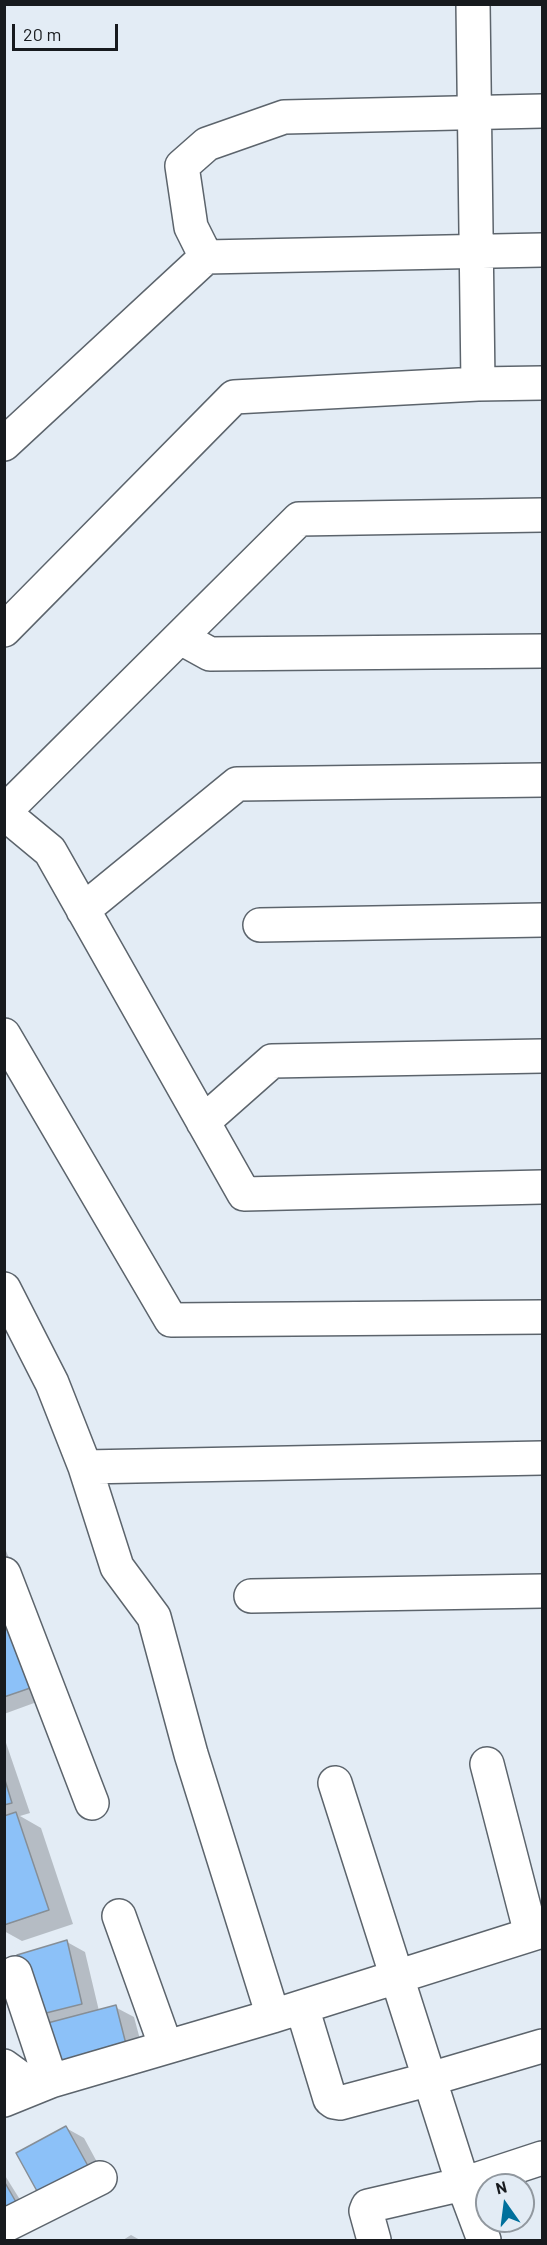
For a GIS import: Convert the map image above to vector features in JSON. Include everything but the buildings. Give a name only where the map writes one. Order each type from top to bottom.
[{"type":"street","points":[[473,4],[478,384]]},
{"type":"street","points":[[206,257],[191,227],[182,166],[207,144],[284,117],[543,111]]},
{"type":"street","points":[[4,444],[206,257],[543,250]]},
{"type":"street","points":[[4,630],[234,397],[478,384],[543,383]]},
{"type":"street","points":[[543,515],[299,519],[4,813],[50,851],[244,1194],[543,1187]]},
{"type":"street","points":[[181,638],[210,654],[543,651]]},
{"type":"street","points":[[83,910],[237,784],[543,780]]},
{"type":"street","points":[[260,925],[543,920]]},
{"type":"street","points":[[4,1035],[171,1320],[543,1317]]},
{"type":"street","points":[[203,1122],[272,1061],[543,1056]]},
{"type":"street","points":[[4,1289],[52,1383],[86,1467],[117,1567],[154,1617],[191,1754],[288,2011],[330,2099],[340,2103],[543,2046]]},
{"type":"street","points":[[86,1467],[543,1458]]},
{"type":"street","points":[[4,1574],[92,1803]]},
{"type":"street","points":[[251,1596],[543,1591]]},
{"type":"street","points":[[29,2090],[537,1933],[487,1764]]},
{"type":"street","points":[[335,1783],[463,2184],[484,2241]]},
{"type":"street","points":[[119,1916],[166,2047]]},
{"type":"street","points":[[15,1972],[29,2090]]},
{"type":"street","points":[[4,2066],[29,2090]]},
{"type":"street","points":[[374,2241],[366,2211],[368,2206],[463,2184],[543,2158]]},
{"type":"street","points":[[4,2226],[100,2178]]}]
